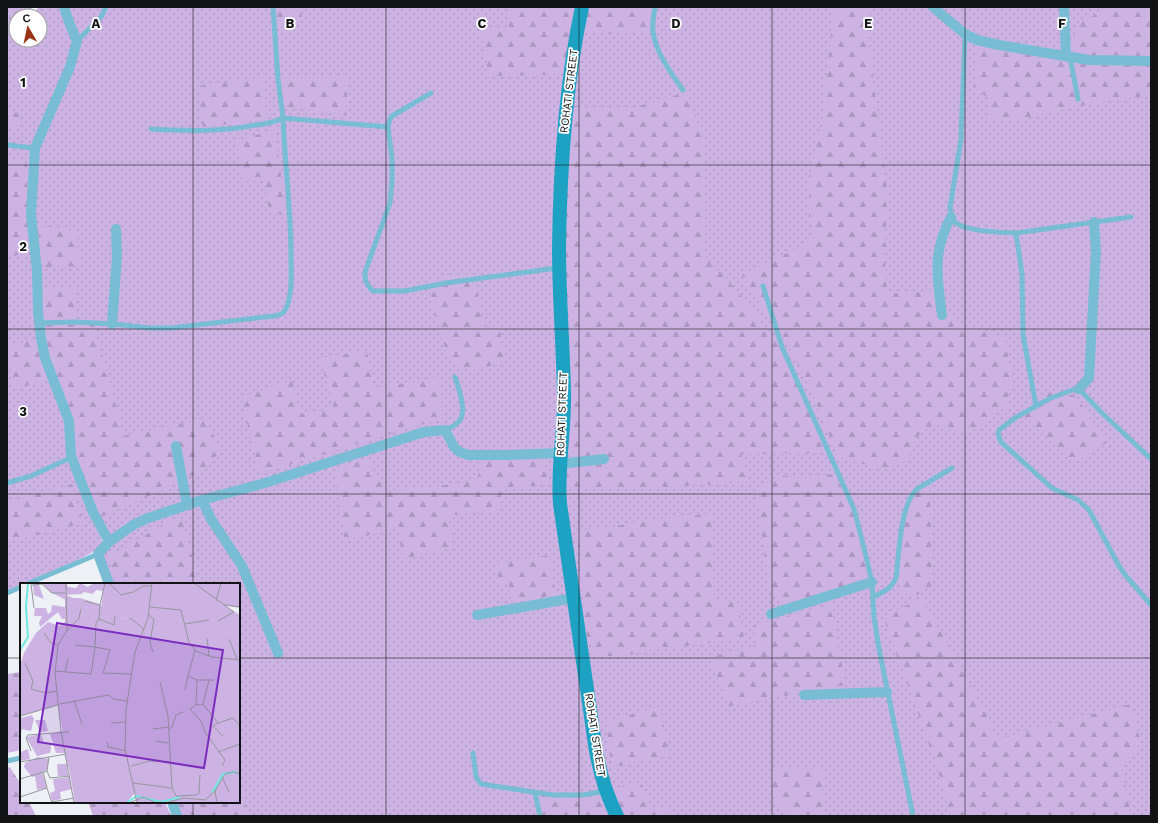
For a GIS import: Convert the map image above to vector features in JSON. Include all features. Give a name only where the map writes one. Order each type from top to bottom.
[{"type":"street","points":[[64,7],[77,41],[64,81],[35,148],[33,166],[31,214],[37,276],[38,312],[41,338],[47,364],[69,421],[72,457],[93,512],[109,542]]},
{"type":"street","name":"ROHATI STREET","points":[[582,7],[565,110],[559,249],[564,394],[558,485],[596,751],[605,791],[617,816]]},
{"type":"street","points":[[933,7],[965,34],[977,40],[1089,60],[1151,61]]},
{"type":"street","points":[[1064,7],[1068,57]]},
{"type":"street","points":[[942,315],[937,275],[938,249],[944,231],[951,217]]},
{"type":"street","points":[[1079,389],[1089,378],[1096,252],[1094,222]]},
{"type":"street","points":[[112,324],[117,257],[116,229]]},
{"type":"street","points":[[109,583],[98,554],[109,542],[133,524],[202,500],[265,483],[424,432],[445,430],[454,447],[460,452],[468,455],[509,455],[604,459]]},
{"type":"street","points":[[176,446],[187,505]]},
{"type":"street","points":[[202,500],[211,519],[242,566],[278,653]]},
{"type":"street","points":[[771,614],[872,582]]},
{"type":"street","points":[[477,615],[574,598]]},
{"type":"street","points":[[804,695],[887,692]]},
{"type":"street","points":[[172,803],[177,816]]},
{"type":"lane","points":[[77,41],[101,17],[106,7]]},
{"type":"lane","points":[[39,323],[76,322],[151,328],[171,328],[274,316],[284,312],[289,298],[292,276],[291,221],[284,144],[284,118],[278,79],[273,7]]},
{"type":"lane","points":[[655,7],[653,32],[655,42],[669,71],[683,90]]},
{"type":"lane","points":[[965,34],[961,139],[950,208],[951,217],[956,224],[963,227],[997,233],[1016,234],[1131,217]]},
{"type":"lane","points":[[1068,57],[1078,99]]},
{"type":"lane","points":[[431,93],[392,116],[390,119],[388,127],[392,158],[392,181],[390,203],[365,272],[365,280],[368,286],[373,291],[406,291],[446,283],[560,268]]},
{"type":"lane","points":[[151,129],[206,131],[227,130],[270,123],[284,118],[388,127]]},
{"type":"lane","points":[[7,145],[35,148]]},
{"type":"lane","points":[[1016,234],[1022,274],[1023,335],[1036,406]]},
{"type":"lane","points":[[763,286],[782,347],[854,509],[872,582],[874,617],[887,692],[913,816]]},
{"type":"lane","points":[[445,430],[459,422],[462,414],[461,399],[456,377]]},
{"type":"lane","points":[[1151,459],[1079,389],[1075,389],[1051,398],[1036,406],[1015,418],[999,430],[998,434],[1001,442],[1052,488],[1078,500],[1089,510],[1119,566],[1151,605]]},
{"type":"lane","points":[[7,483],[31,476],[72,457]]},
{"type":"lane","points":[[873,597],[887,591],[893,586],[896,578],[903,521],[912,493],[952,468]]},
{"type":"lane","points":[[29,583],[98,554]]},
{"type":"lane","points":[[7,593],[20,587]]},
{"type":"lane","points":[[473,753],[476,777],[481,784],[535,793],[583,795],[605,791]]},
{"type":"lane","points":[[7,761],[20,758]]},
{"type":"lane","points":[[535,793],[540,816]]},
{"type":"green space","points":[[7,7],[32,7],[8,8],[7,12]]},
{"type":"green space","points":[[39,7],[105,7],[101,16],[79,37],[102,17],[106,7],[1151,7],[1151,816],[180,816],[174,803],[240,803],[240,583],[110,583],[98,551],[105,547],[108,538],[89,505],[71,456],[69,421],[60,400],[68,421],[69,456],[87,503],[99,528],[103,546],[77,561],[23,583],[20,583],[20,585],[7,592],[7,12],[8,48],[48,48],[48,8],[38,8]],"holes":[[[31,209],[37,276],[38,316],[41,342],[47,367],[59,398],[46,367],[39,341],[36,315],[36,276],[30,216]],[[560,512],[561,512],[584,658],[571,587]]]},
{"type":"green space","points":[[271,7],[302,7],[301,23],[272,28]]},
{"type":"green space","points":[[509,7],[653,7],[652,16],[656,33],[590,33],[575,24],[567,74],[489,76],[480,29],[509,28]]},
{"type":"green space","points":[[834,7],[870,7],[869,45],[887,189],[885,260],[887,294],[934,290],[945,310],[965,327],[1005,337],[1013,380],[1006,407],[976,429],[959,433],[933,424],[917,437],[907,460],[883,470],[838,457],[802,370],[779,331],[755,297],[742,275],[764,263],[806,245],[814,237],[809,218],[809,178],[822,118]]},
{"type":"green space","points":[[1106,7],[1151,7],[1151,95],[1077,106],[1013,121],[988,119],[988,97],[974,89],[977,43],[1066,55],[1080,23]]},
{"type":"green space","points":[[264,77],[267,119],[203,127],[198,86]]},
{"type":"green space","points":[[348,77],[346,116],[283,106],[279,78]]},
{"type":"green space","points":[[687,92],[703,136],[706,212],[705,257],[726,278],[751,307],[780,347],[828,453],[741,454],[749,482],[669,487],[568,489],[556,482],[563,105],[613,109],[636,107]]},
{"type":"green space","points":[[7,110],[21,114],[19,124],[7,131]]},
{"type":"green space","points":[[275,129],[286,215],[269,213],[265,180],[243,183],[236,141]]},
{"type":"green space","points":[[7,157],[27,164],[28,253],[7,257]]},
{"type":"green space","points":[[38,225],[77,231],[79,266],[46,267],[41,261]]},
{"type":"green space","points":[[446,277],[475,277],[484,328],[499,325],[505,362],[471,371],[456,363],[446,351],[436,319],[428,283]]},
{"type":"green space","points":[[76,287],[77,321],[42,322],[40,290]]},
{"type":"green space","points":[[94,324],[124,436],[205,418],[221,451],[204,469],[167,488],[100,517],[78,466],[75,441],[49,366],[43,325]]},
{"type":"green space","points":[[35,340],[49,380],[14,388],[7,345]]},
{"type":"green space","points":[[367,352],[373,388],[441,377],[443,418],[259,474],[241,397],[292,380],[300,414],[335,409],[319,357]]},
{"type":"green space","points":[[1049,390],[1076,396],[1106,443],[1073,464],[1019,411]]},
{"type":"green space","points":[[544,457],[548,484],[501,490],[500,511],[448,515],[454,547],[403,559],[397,528],[344,541],[335,469],[367,460],[387,491],[447,485],[478,479],[480,459]]},
{"type":"green space","points":[[840,473],[864,532],[872,580],[784,604],[769,588],[756,493],[778,475],[804,478]]},
{"type":"green space","points":[[72,484],[83,523],[7,543],[7,502]]},
{"type":"green space","points":[[930,487],[932,585],[917,595],[900,594],[899,577],[902,520],[910,490]]},
{"type":"green space","points":[[711,514],[715,601],[738,602],[744,639],[653,650],[623,656],[597,656],[586,635],[577,531],[606,528],[652,519]]},
{"type":"green space","points":[[181,517],[200,583],[116,583],[108,556],[161,526]]},
{"type":"green space","points":[[550,555],[555,595],[511,603],[509,584],[499,585],[496,563]]},
{"type":"green space","points":[[922,598],[987,715],[997,739],[1131,704],[1141,743],[1122,767],[1131,816],[950,816],[937,766],[883,617]]},
{"type":"green space","points":[[832,605],[845,685],[729,706],[710,657],[756,646],[753,625]]},
{"type":"green space","points":[[20,672],[20,750],[7,753],[7,674]]},
{"type":"green space","points":[[659,706],[671,755],[612,767],[606,722]]},
{"type":"green space","points":[[10,767],[20,783],[20,803],[30,803],[36,816],[7,816],[7,768]]},
{"type":"green space","points":[[772,768],[825,770],[822,785],[823,816],[790,816],[772,796]]},
{"type":"green space","points":[[240,780],[248,816],[180,816],[174,803],[240,803]]},
{"type":"green space","points":[[640,782],[651,808],[668,808],[671,816],[620,816],[608,790]]},
{"type":"green space","points":[[605,790],[615,816],[542,816],[535,791],[583,793]]},
{"type":"green space","points":[[88,803],[165,803],[171,816],[93,816]]}]
